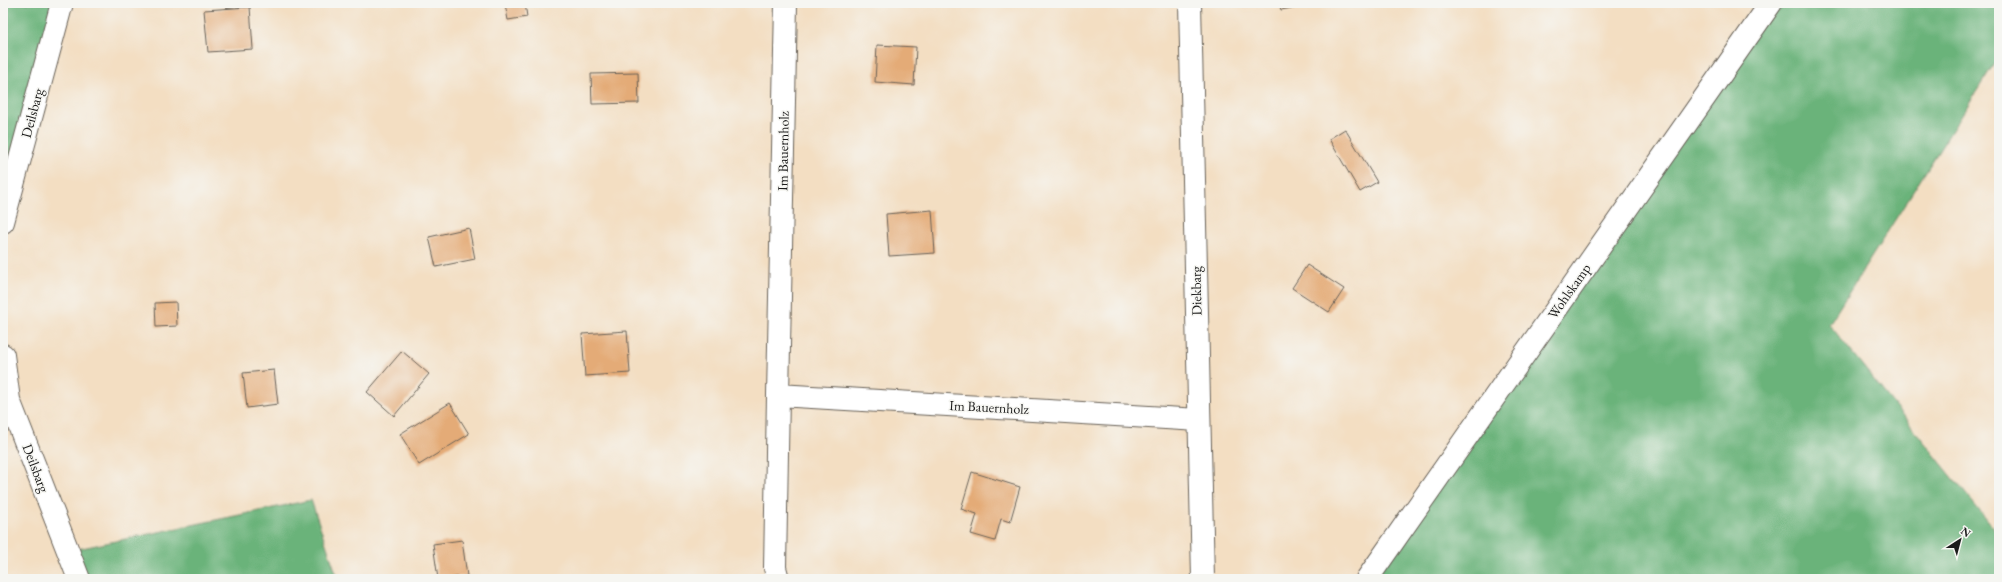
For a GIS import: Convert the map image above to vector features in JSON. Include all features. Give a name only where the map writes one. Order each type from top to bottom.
[{"type":"street","name":"Deilsbarg","points":[[3,222],[62,3]]},
{"type":"street","name":"Im Bauernholz","points":[[778,579],[775,568],[786,3]]},
{"type":"street","name":"Diekbarg","points":[[1190,3],[1203,579]]},
{"type":"street","name":"Wohlskamp","points":[[1367,579],[1772,3]]},
{"type":"street","name":"Deilsbarg","points":[[3,355],[9,400],[79,579]]},
{"type":"street","name":"Im Bauernholz","points":[[778,395],[1199,420]]},
{"type":"green space","points":[[3,3],[62,3],[3,222]]},
{"type":"green space","points":[[1771,3],[1999,3],[1999,56],[1829,324],[1999,535],[1999,579],[1367,579]]},
{"type":"green space","points":[[311,500],[338,579],[79,579],[68,551]]},
{"type":"building","points":[[525,3],[527,17],[508,20],[505,4]]},
{"type":"building","points":[[1279,3],[1314,3],[1314,4],[1281,10]]},
{"type":"building","points":[[250,7],[253,49],[208,52],[204,10]]},
{"type":"building","points":[[877,45],[916,47],[914,85],[875,82]]},
{"type":"building","points":[[638,73],[639,103],[592,104],[591,74]]},
{"type":"building","points":[[1345,129],[1377,182],[1360,192],[1329,139]]},
{"type":"building","points":[[932,210],[935,253],[889,256],[886,214]]},
{"type":"building","points":[[469,228],[475,259],[436,267],[429,237]]},
{"type":"building","points":[[1307,265],[1344,289],[1329,312],[1292,288]]},
{"type":"building","points":[[176,302],[177,326],[156,327],[155,303]]},
{"type":"building","points":[[627,331],[630,373],[585,376],[582,334]]},
{"type":"building","points":[[402,351],[429,374],[394,416],[367,392]]},
{"type":"building","points":[[274,370],[278,404],[247,408],[243,373]]},
{"type":"building","points":[[450,403],[469,434],[419,465],[400,434]]},
{"type":"building","points":[[972,472],[1020,487],[1010,522],[1001,519],[995,541],[971,534],[977,514],[961,509]]},
{"type":"building","points":[[462,540],[467,576],[438,579],[433,544]]}]
